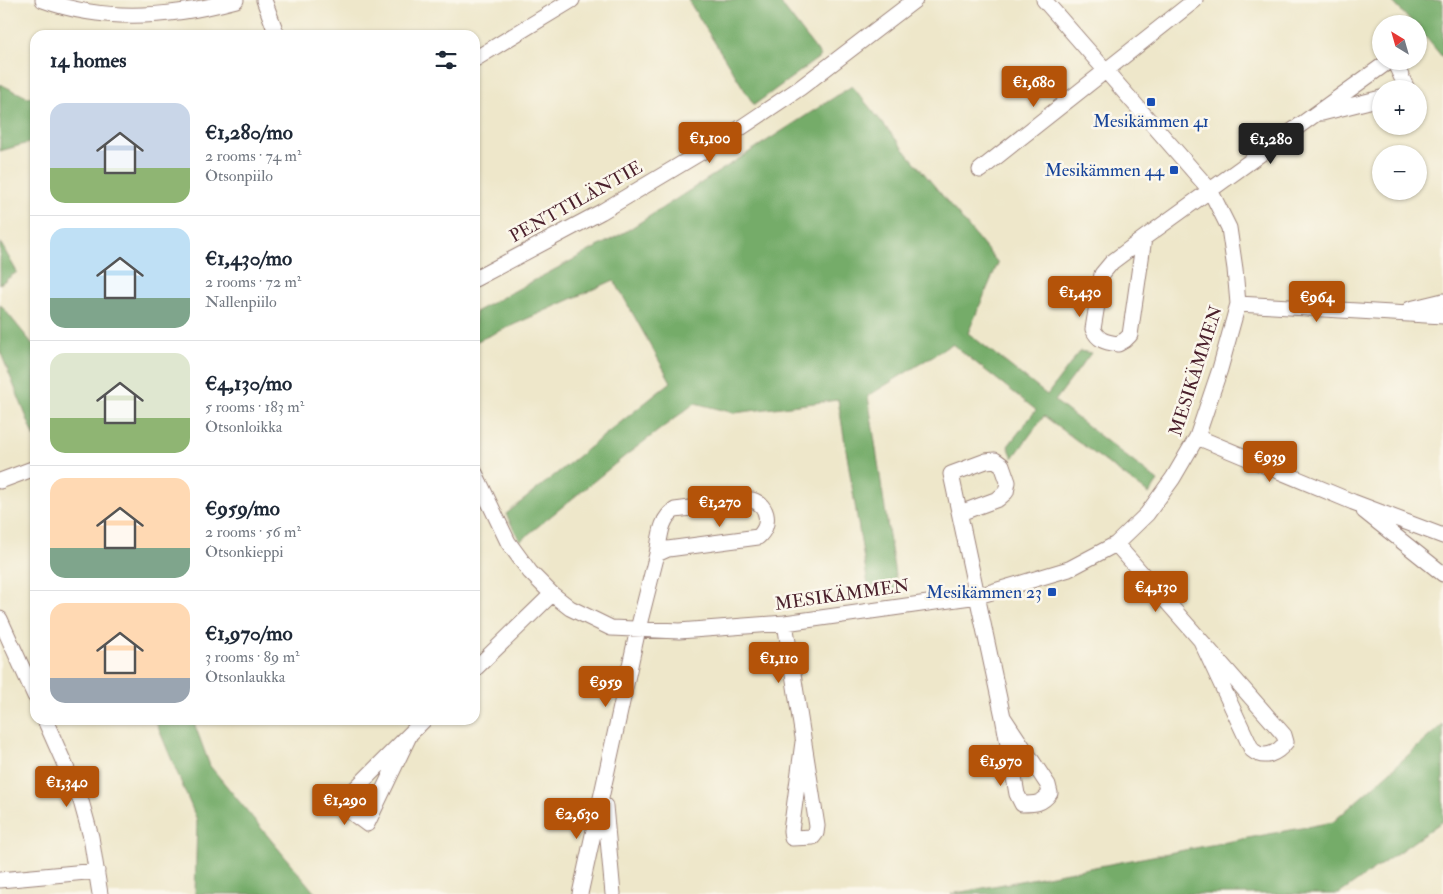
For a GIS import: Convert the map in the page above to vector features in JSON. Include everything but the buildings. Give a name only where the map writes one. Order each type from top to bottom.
[{"type":"street","points":[[43,0],[93,13],[110,15],[172,14],[236,0]]},
{"type":"street","points":[[264,0],[275,30]]},
{"type":"street","points":[[480,56],[572,0]]},
{"type":"street","name":"PENTTILÄNTIE","points":[[480,276],[602,212],[730,135],[800,88],[915,0]]},
{"type":"street","name":"MESIKÄMMEN","points":[[480,483],[508,542],[530,572],[552,594],[570,608],[611,628],[678,631],[785,623],[978,596],[1069,569],[1116,544],[1147,514],[1197,437],[1220,369],[1238,304],[1235,269],[1229,228],[1210,190],[1044,0]]},
{"type":"street","points":[[980,170],[1195,0]]},
{"type":"street","points":[[1144,238],[1130,334],[1118,344],[1101,340],[1096,336],[1093,329],[1102,274],[1112,262],[1144,238],[1210,190],[1376,70]]},
{"type":"street","points":[[1314,115],[1372,100]]},
{"type":"street","points":[[1397,313],[1443,301]]},
{"type":"street","points":[[1238,304],[1443,316]]},
{"type":"street","points":[[1197,437],[1354,502],[1443,536]]},
{"type":"street","points":[[0,482],[30,470]]},
{"type":"street","points":[[580,894],[638,630],[665,518],[668,513],[674,510],[752,500],[759,502],[764,507],[766,524],[764,532],[758,537],[668,549],[657,554]]},
{"type":"street","points":[[1354,502],[1443,574]]},
{"type":"street","points":[[960,513],[1003,717],[1017,794],[1022,804],[1033,804],[1044,800],[1050,793],[1048,785],[1003,717]]},
{"type":"street","points":[[1116,544],[1284,735],[1286,742],[1282,748],[1267,756],[1259,755],[1252,750],[1201,641]]},
{"type":"street","points":[[480,664],[552,594]]},
{"type":"street","points":[[0,619],[5,643],[30,687]]},
{"type":"street","points":[[785,623],[817,826],[813,837],[800,839],[792,838],[791,831],[803,742]]},
{"type":"street","points":[[47,725],[81,801],[91,837],[100,894]]},
{"type":"street","points":[[410,734],[367,824],[340,804],[410,734],[419,725]]},
{"type":"street","points":[[603,792],[613,894]]},
{"type":"street","points":[[0,880],[97,871]]},
{"type":"green space","points":[[688,0],[778,0],[821,56],[754,105]]},
{"type":"green space","points":[[1391,0],[1441,0],[1443,3],[1443,58],[1428,40],[1428,15],[1405,15]]},
{"type":"green space","points":[[0,84],[30,97],[30,142],[0,151]]},
{"type":"green space","points":[[852,86],[998,263],[968,333],[1047,395],[1080,351],[1091,353],[1055,401],[1158,481],[1149,494],[1044,416],[1013,458],[1008,446],[1036,410],[952,344],[868,396],[898,595],[870,597],[838,400],[734,413],[695,403],[625,456],[520,541],[506,514],[671,382],[614,280],[480,340],[480,309],[625,232]]},
{"type":"green space","points":[[0,242],[17,272],[0,284]]},
{"type":"green space","points":[[0,304],[30,341],[30,426],[0,351]]},
{"type":"green space","points":[[1443,724],[1443,821],[1339,894],[951,894],[1333,822]]},
{"type":"green space","points":[[157,725],[195,725],[210,766],[314,892],[318,894],[195,894],[197,820]]},
{"type":"place","name":"Mesikämmen 41","points":[[1151,102]]},
{"type":"place","name":"Mesikämmen 44","points":[[1174,170]]},
{"type":"place","name":"Mesikämmen 23","points":[[1052,592]]}]
